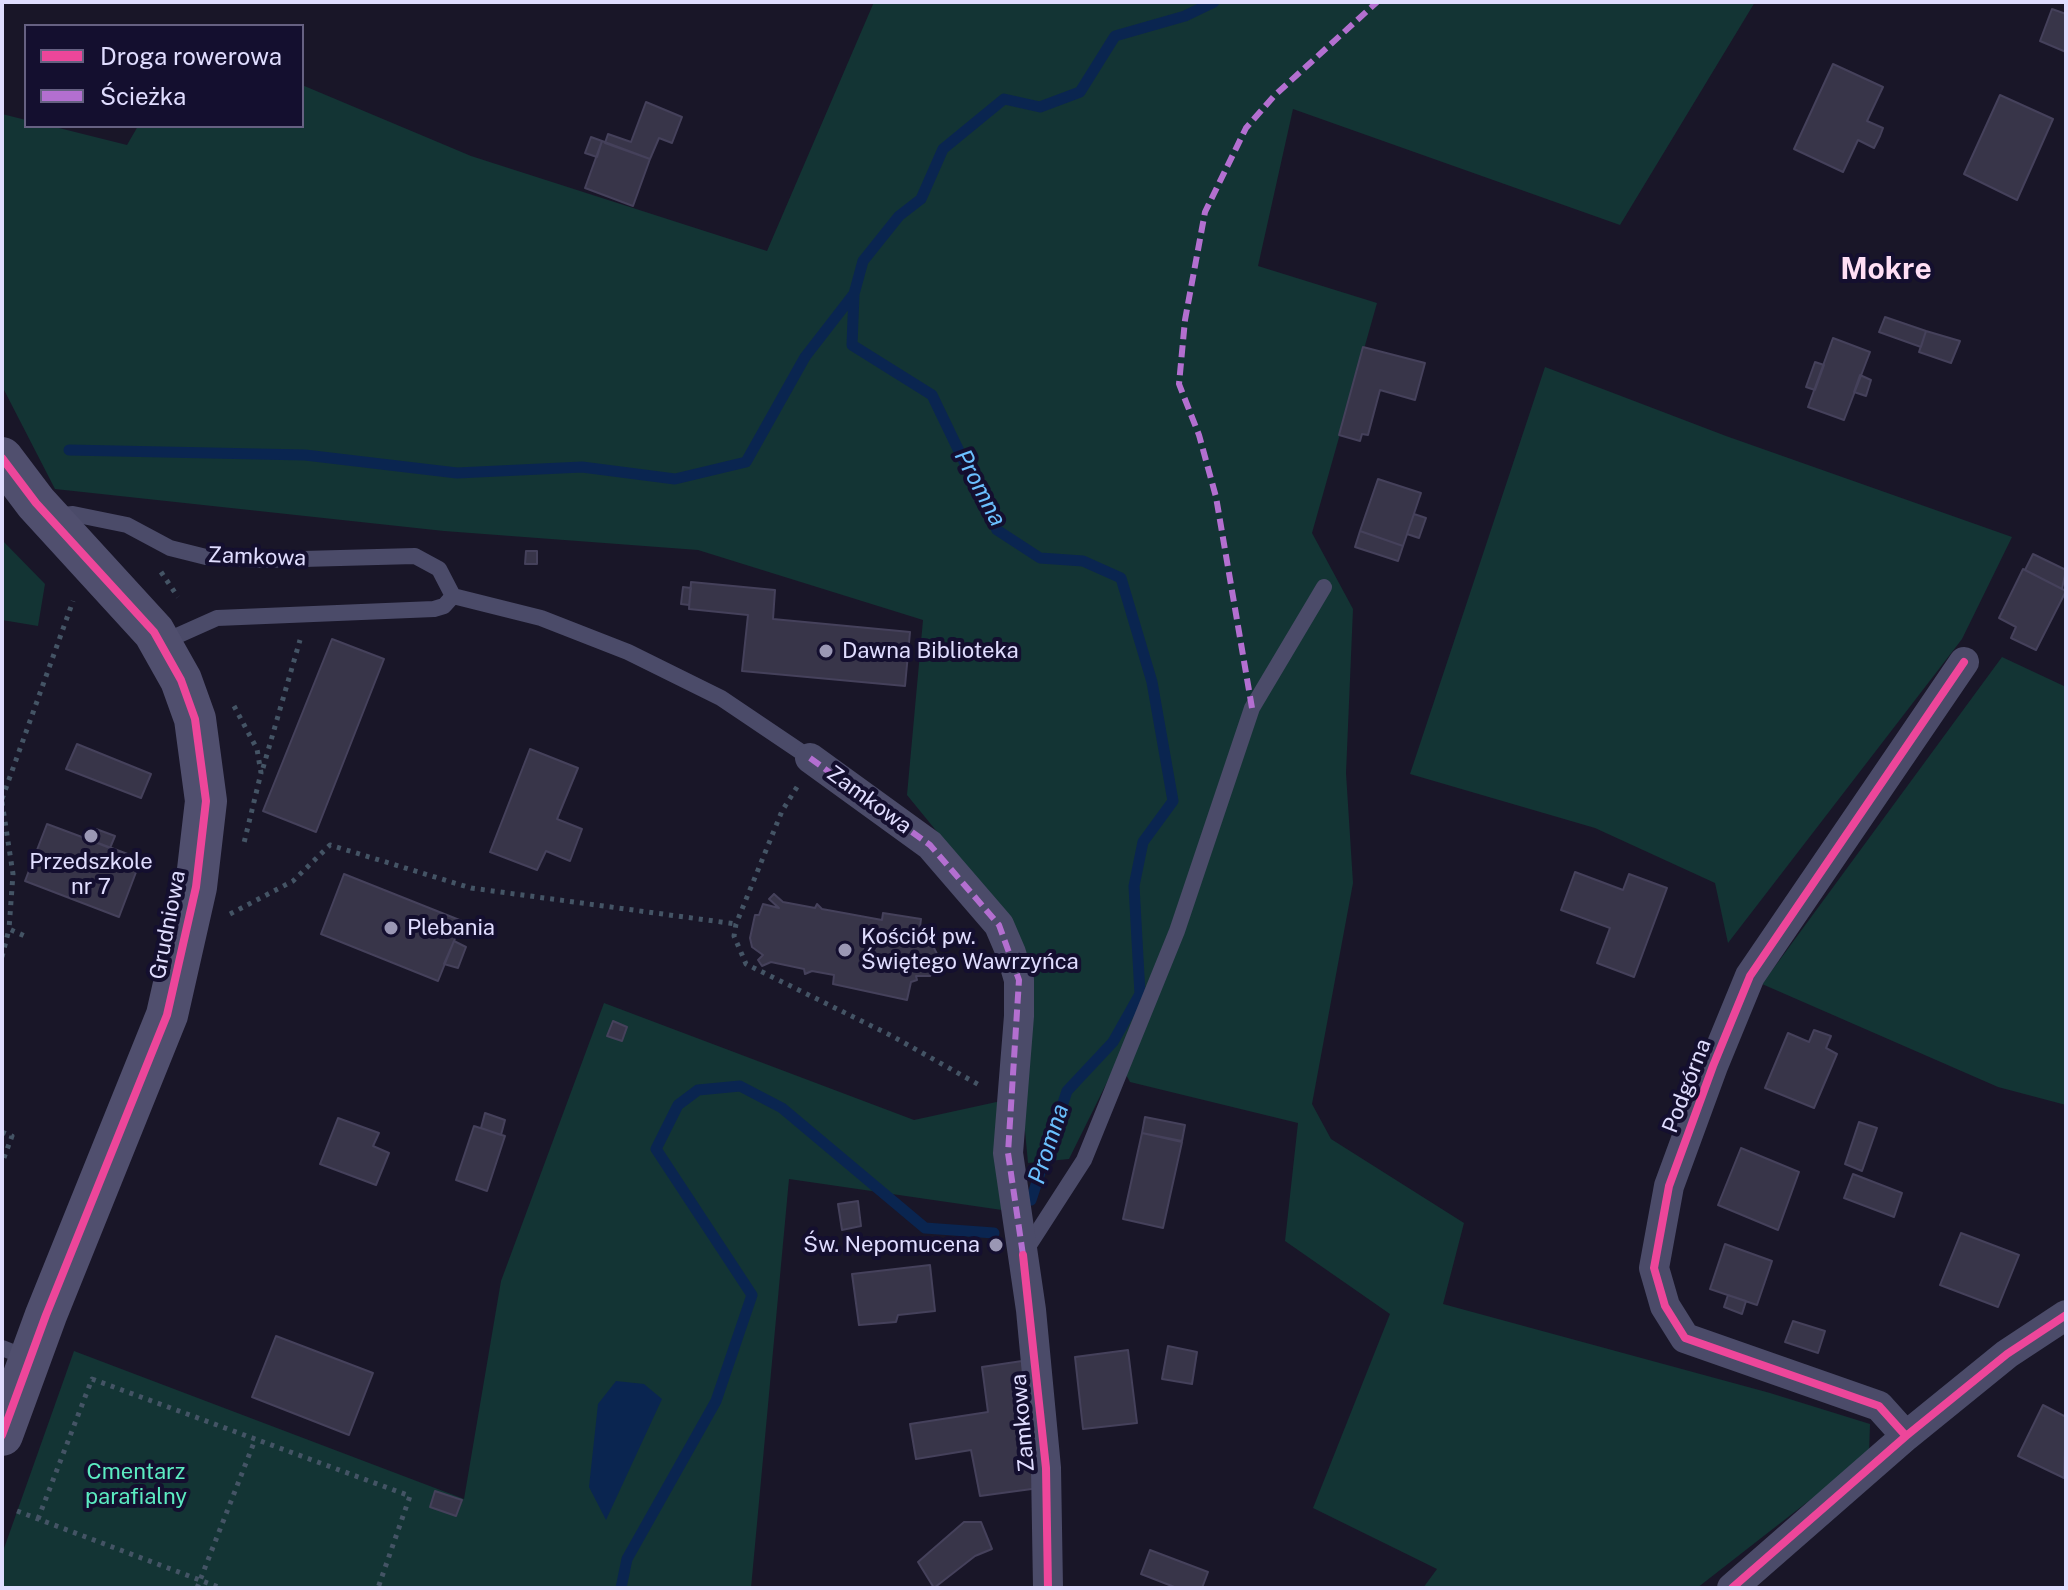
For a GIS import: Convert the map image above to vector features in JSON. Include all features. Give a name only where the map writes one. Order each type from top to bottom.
[{"type":"street","name":"Grudniowa","points":[[2,458],[161,644],[181,680],[195,719],[206,801],[196,887],[167,1015],[16,1354],[2,1435]]},
{"type":"street","name":"Podgórna","points":[[1906,1436],[1879,1406],[1685,1338],[1665,1306],[1654,1268],[1669,1186],[1750,976],[1964,662]]},
{"type":"street","name":"Zamkowa","points":[[806,768],[930,845],[999,925],[1019,980],[1008,1153],[1023,1255],[1046,1468],[1048,1588]]},
{"type":"street","points":[[1732,1588],[1906,1436],[2007,1354],[2066,1315]]},
{"type":"lane","name":"Zamkowa","points":[[49,516],[73,514],[127,525],[170,548],[206,557],[265,560],[415,556],[439,569],[453,596],[541,618],[628,652],[721,698],[806,768]]},
{"type":"lane","points":[[1023,1255],[1084,1160],[1177,931],[1252,708],[1324,587]]},
{"type":"lane","points":[[161,644],[217,618],[434,609],[444,606],[453,596]]},
{"type":"path","points":[[2,957],[9,929],[13,874],[2,800],[74,599]]},
{"type":"path","points":[[261,773],[295,651],[315,613]]},
{"type":"path","points":[[806,768],[782,811],[736,924],[734,936],[746,964],[892,1036],[954,1072]]},
{"type":"path","points":[[226,917],[293,881],[330,845],[471,888],[736,924]]},
{"type":"path","points":[[9,929],[27,937]]},
{"type":"path","points":[[2,1132],[12,1136],[2,1163]]},
{"type":"path","points":[[38,1519],[92,1379],[410,1496],[378,1588]]},
{"type":"path","points":[[197,1588],[255,1440]]},
{"type":"path","points":[[17,1511],[221,1588]]},
{"type":"green space","points":[[874,2],[1755,2],[1620,225],[1293,109],[1258,266],[1377,303],[1312,533],[1353,609],[1346,773],[1353,883],[1312,1104],[1331,1139],[1464,1223],[1443,1304],[1770,1393],[1870,1424],[1869,1454],[1697,1588],[1423,1588],[1437,1569],[1313,1508],[1390,1314],[1285,1241],[1298,1123],[1130,1082],[1118,1060],[1069,1159],[1028,1163],[1005,915],[907,795],[923,620],[698,550],[444,531],[55,489],[2,386],[2,114],[24,120],[24,128],[59,128],[127,145],[137,128],[304,128],[304,86],[471,156],[767,251]]},
{"type":"green space","points":[[1545,367],[1726,436],[2012,537],[1962,639],[1728,943],[1715,883],[1595,828],[1410,774]]},
{"type":"green space","points":[[2,540],[45,584],[38,626],[2,620]]},
{"type":"green space","points":[[2002,657],[2066,687],[2066,1105],[1998,1087],[1762,984]]},
{"type":"green space","name":"Cmentarz parafialny","points":[[604,1003],[914,1120],[1001,1101],[1002,1210],[789,1179],[751,1588],[2,1588],[2,1554],[74,1351],[464,1499],[501,1281]]},
{"type":"water","points":[[616,1381],[644,1384],[662,1399],[606,1520],[589,1487],[598,1404]]},
{"type":"building","points":[[2052,9],[2066,14],[2066,52],[2040,41]]},
{"type":"building","points":[[1833,64],[1883,87],[1867,121],[1883,128],[1880,136],[1874,148],[1858,140],[1843,172],[1794,149]]},
{"type":"building","points":[[2000,95],[2053,119],[2017,200],[1964,174]]},
{"type":"building","points":[[646,102],[682,117],[672,143],[659,138],[650,159],[605,143],[608,134],[631,142]]},
{"type":"building","points":[[591,137],[602,141],[597,157],[585,153]]},
{"type":"building","points":[[602,141],[650,159],[633,206],[585,188]]},
{"type":"building","points":[[1885,317],[1926,331],[1921,347],[1879,332]]},
{"type":"building","points":[[1926,331],[1960,341],[1951,363],[1919,352]]},
{"type":"building","points":[[1833,338],[1870,352],[1844,420],[1808,407]]},
{"type":"building","points":[[1363,347],[1425,363],[1415,400],[1380,390],[1368,435],[1362,434],[1360,441],[1339,435]]},
{"type":"building","points":[[1815,362],[1824,365],[1815,390],[1806,387]]},
{"type":"building","points":[[1860,375],[1871,380],[1866,396],[1854,392]]},
{"type":"building","points":[[1378,479],[1421,493],[1403,546],[1360,531]]},
{"type":"building","points":[[1414,514],[1426,518],[1419,538],[1407,534]]},
{"type":"building","points":[[1360,531],[1403,546],[1398,561],[1355,547]]},
{"type":"building","points":[[526,551],[537,551],[537,564],[525,564]]},
{"type":"building","points":[[2033,554],[2066,570],[2062,589],[2025,570]]},
{"type":"building","points":[[2023,569],[2066,591],[2036,650],[2011,638],[2016,627],[1999,618]]},
{"type":"building","name":"Dawna Biblioteka","points":[[691,582],[775,590],[773,619],[910,632],[905,686],[742,671],[748,615],[689,609]]},
{"type":"building","points":[[683,587],[691,588],[689,605],[681,604]]},
{"type":"building","points":[[332,639],[384,659],[316,832],[263,811]]},
{"type":"building","points":[[77,744],[151,774],[141,798],[66,769]]},
{"type":"building","points":[[530,749],[578,768],[557,819],[582,829],[570,861],[546,851],[537,870],[490,852]]},
{"type":"building","points":[[47,824],[141,859],[119,917],[25,881]]},
{"type":"building","points":[[96,829],[115,836],[110,848],[92,841]]},
{"type":"building","points":[[1575,872],[1623,890],[1629,874],[1667,888],[1634,977],[1597,963],[1610,928],[1561,910]]},
{"type":"building","name":"Plebania","points":[[344,874],[462,921],[438,981],[321,934]]},
{"type":"building","name":"Kościół pw. Świętego Wawrzyńca","points":[[774,894],[783,902],[815,908],[817,904],[822,909],[882,920],[883,913],[921,919],[919,935],[924,941],[920,943],[932,944],[938,956],[937,968],[930,976],[916,976],[917,980],[911,982],[907,1000],[833,984],[834,975],[812,971],[805,974],[804,969],[771,962],[762,966],[758,960],[763,955],[752,947],[750,938],[755,915],[759,915],[763,904],[779,908],[769,899]]},
{"type":"building","points":[[454,941],[466,947],[458,968],[444,964]]},
{"type":"building","points":[[613,1021],[627,1027],[622,1041],[607,1036]]},
{"type":"building","points":[[1814,1030],[1831,1036],[1826,1048],[1837,1054],[1814,1108],[1765,1088],[1788,1033],[1809,1042]]},
{"type":"building","points":[[485,1113],[505,1120],[501,1135],[481,1128]]},
{"type":"building","points":[[1145,1117],[1185,1125],[1182,1141],[1142,1133]]},
{"type":"building","points":[[338,1118],[379,1133],[373,1146],[389,1153],[376,1185],[320,1164]]},
{"type":"building","points":[[1859,1122],[1877,1128],[1862,1171],[1845,1164]]},
{"type":"building","points":[[474,1126],[505,1136],[487,1191],[456,1180]]},
{"type":"building","points":[[1142,1133],[1182,1142],[1163,1228],[1123,1219]]},
{"type":"building","points":[[1741,1148],[1799,1172],[1778,1230],[1718,1205]]},
{"type":"building","points":[[1853,1174],[1902,1193],[1894,1217],[1844,1198]]},
{"type":"building","points":[[858,1201],[861,1226],[842,1230],[838,1204]]},
{"type":"building","points":[[1961,1233],[2019,1255],[1998,1307],[1940,1285]]},
{"type":"building","points":[[1725,1244],[1772,1261],[1757,1305],[1710,1289]]},
{"type":"building","points":[[930,1265],[935,1311],[898,1315],[896,1322],[859,1325],[852,1274]]},
{"type":"building","points":[[1728,1295],[1746,1301],[1742,1314],[1724,1307]]},
{"type":"building","points":[[1793,1321],[1825,1331],[1818,1353],[1785,1342]]},
{"type":"building","points":[[276,1336],[373,1373],[349,1435],[252,1397]]},
{"type":"building","points":[[1168,1346],[1197,1352],[1192,1384],[1162,1379]]},
{"type":"building","points":[[1128,1350],[1137,1423],[1083,1429],[1075,1357]]},
{"type":"building","points":[[1022,1361],[1039,1488],[980,1496],[971,1450],[916,1459],[910,1424],[988,1412],[982,1367]]},
{"type":"building","points":[[2043,1405],[2066,1417],[2064,1478],[2018,1456]]},
{"type":"building","points":[[435,1491],[462,1500],[456,1516],[430,1507]]},
{"type":"building","points":[[964,1522],[981,1522],[992,1549],[975,1556],[934,1588],[918,1562]]},
{"type":"building","points":[[1150,1550],[1208,1572],[1202,1588],[1177,1588],[1141,1574]]},
{"type":"waterway","name":"Promna","points":[[1031,1200],[1067,1091],[1113,1042],[1140,994],[1134,886],[1143,842],[1173,801],[1152,682],[1121,578],[1083,561],[1040,558],[997,530],[932,395],[852,345],[854,294],[863,261],[899,216],[921,199],[943,149],[1004,99],[1040,107],[1080,92],[1115,36],[1185,16],[1214,2]]},
{"type":"waterway","points":[[69,450],[305,455],[457,473],[582,467],[675,479],[746,462],[805,357],[853,295]]},
{"type":"waterway","name":"Promna","points":[[621,1588],[627,1559],[716,1401],[752,1295],[656,1149],[678,1105],[698,1090],[740,1086],[782,1108],[925,1228],[994,1233]]},
{"type":"marked path","points":[[1252,708],[1216,497],[1199,435],[1179,384],[1185,320],[1205,212],[1246,128],[1274,96],[1377,2]]},
{"type":"marked path","points":[[810,758],[930,845],[999,925],[1019,980],[1008,1153],[1023,1255]]},
{"type":"cycle path","points":[[2,458],[36,503],[154,632],[181,680],[195,719],[206,801],[196,887],[167,1015],[46,1315],[2,1435]]},
{"type":"cycle path","points":[[1906,1436],[1879,1406],[1685,1338],[1665,1306],[1654,1268],[1669,1186],[1750,976],[1964,662]]},
{"type":"cycle path","points":[[1023,1255],[1046,1468],[1048,1588]]},
{"type":"cycle path","points":[[1732,1588],[1906,1436],[2007,1354],[2066,1315]]},
{"type":"place","name":"Dawna Biblioteka","points":[[826,651]]},
{"type":"place","name":"Przedszkole nr 7","points":[[91,836]]},
{"type":"place","name":"Plebania","points":[[391,928]]},
{"type":"place","name":"Kościół pw. Świętego Wawrzyńca","points":[[845,950]]},
{"type":"place","name":"Św. Nepomucena","points":[[996,1245]]},
{"type":"district","name":"Mokre","points":[[1886,270]]}]
